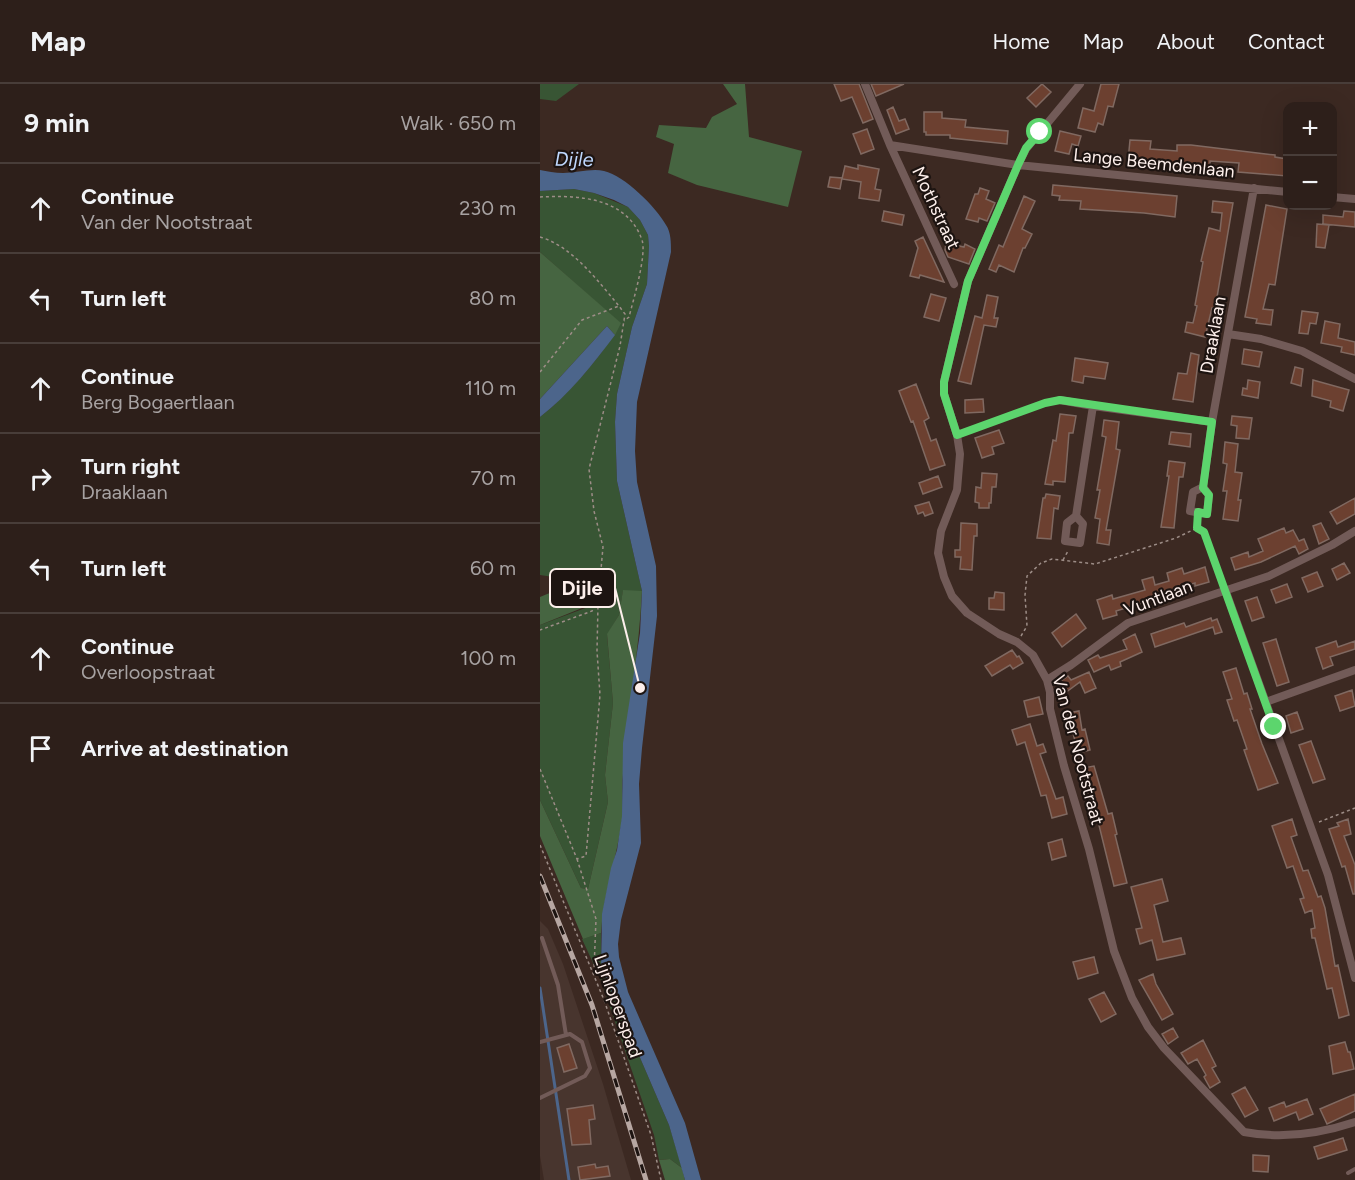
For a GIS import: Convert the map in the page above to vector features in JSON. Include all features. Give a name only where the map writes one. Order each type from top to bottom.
[{"type":"street","name":"Mothstraat","points":[[865,84],[890,145],[954,284]]},
{"type":"street","name":"Van der Nootstraat","points":[[1080,84],[1026,148],[968,281],[944,382],[944,394],[957,435],[960,454],[957,490],[941,531],[938,553],[944,577],[952,596],[967,613],[999,634],[1017,642],[1032,655],[1047,680],[1050,709],[1064,766],[1089,849],[1114,951],[1132,998],[1148,1027],[1164,1048],[1244,1132],[1257,1135],[1313,1134],[1355,1122]]},
{"type":"street","name":"Mothstraat","points":[[890,145],[1018,165]]},
{"type":"street","name":"Lange Beemdenlaan","points":[[1018,165],[1283,192]]},
{"type":"street","name":"Draaklaan","points":[[1203,488],[1193,492],[1190,511],[1207,514],[1209,495],[1203,488],[1212,422],[1254,188]]},
{"type":"street","points":[[1337,197],[1355,199]]},
{"type":"street","points":[[1228,334],[1261,339],[1302,351],[1355,379]]},
{"type":"street","points":[[1060,400],[1212,422]]},
{"type":"street","points":[[1076,516],[1083,524],[1080,543],[1065,541],[1066,523],[1076,516],[1093,406]]},
{"type":"street","name":"Vuntlaan","points":[[1047,680],[1128,623],[1269,576],[1355,531]]},
{"type":"street","points":[[1225,589],[1328,875],[1355,978]]},
{"type":"street","points":[[1266,702],[1355,670]]},
{"type":"lane","points":[[542,938],[558,985],[566,1035]]},
{"type":"lane","points":[[540,1098],[550,1091],[562,1088],[585,1076],[590,1068],[582,1042],[570,1034],[541,1042]]},
{"type":"lane","points":[[1348,1173],[1355,1169]]},
{"type":"path","points":[[540,197],[590,197],[626,214],[643,242],[639,279],[629,317],[624,321]]},
{"type":"path","points":[[540,237],[574,256],[594,276],[625,314],[620,346],[589,469],[594,511],[603,547],[598,602],[597,651],[600,695],[586,856],[577,859]]},
{"type":"path","points":[[540,372],[582,320],[619,306]]},
{"type":"path","points":[[957,435],[1045,403],[1060,400]]},
{"type":"path","points":[[1197,528],[1198,512]]},
{"type":"path","points":[[1017,642],[1027,626],[1024,595],[1027,576],[1041,563],[1063,560],[1095,564],[1176,538],[1197,528]]},
{"type":"path","points":[[1197,528],[1204,532],[1225,589]]},
{"type":"path","points":[[1063,560],[1072,542]]},
{"type":"path","points":[[540,630],[592,611],[598,602]]},
{"type":"path","points":[[540,769],[577,859],[596,920],[593,971]]},
{"type":"path","points":[[1310,826],[1355,808]]},
{"type":"path","name":"Lijnloperspad","points":[[540,845],[593,971],[651,1135],[661,1180]]},
{"type":"shaded area","points":[[540,921],[548,929],[563,964],[603,1084],[631,1180],[544,1180],[540,1156]]},
{"type":"green space","points":[[540,84],[579,84],[556,101],[540,99]]},
{"type":"green space","points":[[723,84],[745,84],[749,137],[802,151],[788,207],[697,185],[668,173],[674,144],[656,137],[659,125],[706,128],[712,117],[737,104]]},
{"type":"green space","points":[[574,189],[594,193],[628,207],[640,220],[648,235],[649,246],[647,284],[632,327],[617,394],[615,422],[617,481],[642,591],[623,591],[619,615],[607,635],[613,703],[605,775],[608,802],[588,889],[581,888],[540,800],[540,625],[588,607],[587,592],[575,589],[560,578],[540,575],[540,417],[584,373],[606,347],[620,323],[540,252],[540,191]]},
{"type":"green space","points":[[540,252],[621,323],[615,335],[607,326],[540,399]]},
{"type":"green space","points":[[575,589],[596,597],[592,604],[540,625],[540,597],[552,592]]},
{"type":"green space","points":[[623,590],[642,591],[622,780],[622,820],[604,904],[601,933],[583,939],[540,836],[540,800],[581,888],[588,889],[608,802],[605,775],[613,703],[607,634],[619,615]]},
{"type":"green space","points":[[601,933],[601,967],[669,1125],[682,1168],[670,1159],[659,1160],[654,1135],[600,978],[582,939]]},
{"type":"green space","points":[[670,1159],[682,1168],[685,1180],[665,1180],[659,1160]]},
{"type":"water","name":"Dijle","points":[[540,170],[563,173],[599,170],[612,174],[648,201],[669,231],[671,252],[637,402],[635,451],[637,482],[656,566],[657,616],[639,784],[641,843],[621,920],[618,944],[628,992],[685,1123],[701,1180],[685,1180],[669,1125],[601,967],[602,914],[617,850],[622,816],[623,743],[640,633],[642,591],[617,481],[615,422],[617,394],[632,327],[647,284],[648,235],[640,220],[628,207],[614,200],[574,189],[540,191]]},
{"type":"water","points":[[607,326],[615,335],[571,389],[540,417],[540,399]]},
{"type":"building","points":[[834,84],[859,84],[873,119],[863,123],[852,97],[841,101]]},
{"type":"building","points":[[871,84],[904,84],[876,96]]},
{"type":"building","points":[[1042,84],[1051,92],[1036,107],[1027,98]]},
{"type":"building","points":[[1101,84],[1119,84],[1113,107],[1108,106],[1103,125],[1098,123],[1095,132],[1078,128],[1083,108],[1094,111]]},
{"type":"building","points":[[893,107],[899,121],[905,119],[909,129],[896,134],[887,110]]},
{"type":"building","points":[[924,112],[942,112],[942,118],[966,120],[965,127],[1008,131],[1007,144],[950,138],[950,135],[926,135]]},
{"type":"building","points":[[867,129],[874,149],[861,154],[853,134]]},
{"type":"building","points":[[1060,131],[1081,136],[1078,146],[1072,144],[1069,154],[1055,151]]},
{"type":"building","points":[[1130,140],[1151,141],[1150,149],[1177,151],[1177,145],[1191,145],[1275,155],[1275,157],[1283,158],[1283,176],[1238,172],[1239,163],[1210,161],[1210,169],[1128,161]]},
{"type":"building","points":[[858,165],[879,169],[875,189],[881,190],[879,201],[859,198],[861,182],[842,179],[845,166],[858,169]]},
{"type":"building","points":[[830,177],[842,178],[840,189],[828,187]]},
{"type":"building","points":[[1053,185],[1177,196],[1175,217],[1080,209],[1081,201],[1059,200],[1060,196],[1052,195]]},
{"type":"building","points":[[980,188],[989,191],[986,199],[995,203],[987,221],[979,218],[978,222],[966,219],[975,194],[978,194]]},
{"type":"building","points":[[1024,196],[1035,201],[1022,229],[1032,234],[1023,248],[1014,272],[999,265],[996,272],[989,269],[999,245],[1003,247]]},
{"type":"building","points":[[1213,201],[1233,203],[1215,309],[1212,308],[1205,337],[1185,332],[1187,322],[1193,323],[1197,306],[1195,305],[1203,262],[1201,261],[1209,228],[1220,231],[1222,213],[1212,212]]},
{"type":"building","points":[[1266,205],[1283,208],[1287,210],[1275,285],[1269,284],[1263,309],[1273,310],[1271,325],[1256,323],[1257,319],[1245,317]]},
{"type":"building","points":[[884,211],[904,215],[902,225],[882,221]]},
{"type":"building","points":[[1344,211],[1355,212],[1355,227],[1323,224],[1323,215],[1343,217]]},
{"type":"building","points":[[1317,224],[1329,225],[1325,248],[1316,247]]},
{"type":"building","points":[[923,237],[944,282],[920,275],[919,278],[910,276],[918,248],[915,241]]},
{"type":"building","points":[[946,243],[964,247],[965,244],[975,249],[969,264],[948,257],[945,250]]},
{"type":"building","points":[[931,294],[946,298],[939,321],[924,317]]},
{"type":"building","points":[[987,295],[998,297],[994,318],[998,318],[996,327],[984,325],[971,384],[958,381],[975,316],[982,318]]},
{"type":"building","points":[[1302,311],[1318,313],[1316,324],[1310,323],[1308,334],[1299,333]]},
{"type":"building","points":[[1325,321],[1340,324],[1338,338],[1355,342],[1355,355],[1341,352],[1342,347],[1321,343]]},
{"type":"building","points":[[1244,349],[1262,352],[1259,367],[1242,364]]},
{"type":"building","points":[[1191,353],[1199,355],[1193,402],[1173,399],[1178,373],[1187,374]]},
{"type":"building","points":[[1075,358],[1108,363],[1105,379],[1084,376],[1083,383],[1072,381]]},
{"type":"building","points":[[1295,367],[1303,369],[1301,386],[1291,383]]},
{"type":"building","points":[[1248,380],[1260,382],[1258,398],[1242,395],[1243,388],[1247,389]]},
{"type":"building","points":[[1313,380],[1349,390],[1343,411],[1330,407],[1331,401],[1312,396]]},
{"type":"building","points":[[916,384],[929,418],[924,421],[931,441],[936,439],[945,465],[930,470],[913,421],[911,422],[899,391]]},
{"type":"building","points":[[983,399],[984,412],[965,413],[965,400]]},
{"type":"building","points":[[1060,414],[1076,416],[1073,433],[1069,433],[1065,482],[1053,481],[1053,485],[1045,484],[1053,440],[1056,441]]},
{"type":"building","points":[[1232,416],[1252,418],[1249,439],[1236,438],[1237,426],[1231,425]]},
{"type":"building","points":[[1104,420],[1119,422],[1116,449],[1120,450],[1106,530],[1111,530],[1109,545],[1097,543],[1100,519],[1095,518],[1106,437],[1102,436]]},
{"type":"building","points":[[999,430],[1004,443],[992,447],[994,454],[982,458],[975,438]]},
{"type":"building","points":[[1171,432],[1191,434],[1190,447],[1169,444]]},
{"type":"building","points":[[1225,442],[1238,444],[1235,472],[1242,473],[1238,521],[1223,519],[1227,491],[1223,491],[1227,464],[1223,463]]},
{"type":"building","points":[[1169,461],[1185,463],[1183,477],[1179,477],[1174,528],[1161,527],[1169,476],[1167,476]]},
{"type":"building","points":[[982,473],[997,474],[996,487],[992,487],[989,508],[979,508],[979,503],[975,502],[976,487],[981,488]]},
{"type":"building","points":[[938,476],[942,487],[923,494],[919,483]]},
{"type":"building","points":[[1046,494],[1060,496],[1058,509],[1054,508],[1051,539],[1037,538],[1043,498]]},
{"type":"building","points":[[1355,498],[1355,514],[1337,524],[1330,512]]},
{"type":"building","points":[[929,502],[933,513],[925,516],[923,512],[918,514],[915,506]]},
{"type":"building","points":[[961,523],[977,524],[972,570],[960,569],[961,557],[955,557],[955,550],[960,550]]},
{"type":"building","points":[[1321,523],[1329,539],[1319,544],[1313,526]]},
{"type":"building","points":[[1284,528],[1286,533],[1293,530],[1299,541],[1304,539],[1308,549],[1299,554],[1295,546],[1261,562],[1235,570],[1231,558],[1248,552],[1249,557],[1263,551],[1258,539]]},
{"type":"building","points":[[1344,563],[1350,573],[1337,580],[1332,569]]},
{"type":"building","points":[[1205,567],[1209,582],[1195,586],[1195,583],[1164,592],[1165,596],[1116,611],[1117,615],[1103,619],[1097,600],[1112,595],[1113,599],[1145,590],[1142,580],[1153,577],[1155,585],[1169,581],[1167,573],[1182,568],[1184,574]]},
{"type":"building","points":[[1317,572],[1323,586],[1308,592],[1302,578]]},
{"type":"building","points":[[1287,584],[1292,597],[1276,603],[1271,590]]},
{"type":"building","points":[[995,592],[1004,593],[1004,610],[989,609],[989,598],[994,598]]},
{"type":"building","points":[[1257,597],[1264,617],[1252,621],[1245,601]]},
{"type":"building","points":[[1076,614],[1086,628],[1062,647],[1052,633]]},
{"type":"building","points":[[1211,618],[1212,621],[1217,619],[1222,632],[1215,634],[1213,627],[1155,647],[1151,634],[1184,623],[1186,627]]},
{"type":"building","points":[[1135,634],[1142,652],[1120,662],[1121,666],[1111,670],[1109,665],[1094,672],[1088,660],[1098,655],[1100,658],[1127,649],[1123,640]]},
{"type":"building","points":[[1276,639],[1289,682],[1277,686],[1263,643]]},
{"type":"building","points":[[1336,641],[1338,647],[1355,641],[1355,649],[1330,657],[1333,665],[1323,669],[1316,648]]},
{"type":"building","points":[[1012,650],[1023,663],[1013,669],[1010,665],[992,676],[985,666]]},
{"type":"building","points":[[1236,668],[1278,783],[1258,790],[1244,750],[1247,749],[1227,700],[1232,699],[1223,672]]},
{"type":"building","points":[[1089,672],[1096,688],[1085,693],[1080,682],[1065,693],[1058,683],[1068,676],[1071,680]]},
{"type":"building","points":[[1352,690],[1355,706],[1340,711],[1335,696]]},
{"type":"building","points":[[1039,697],[1043,714],[1028,717],[1024,701]]},
{"type":"building","points":[[1079,711],[1082,730],[1085,729],[1090,750],[1078,753],[1068,713]]},
{"type":"building","points":[[1297,712],[1303,729],[1291,733],[1286,716]]},
{"type":"building","points":[[1030,724],[1037,746],[1043,744],[1046,752],[1040,754],[1056,799],[1063,797],[1067,814],[1052,818],[1046,795],[1041,796],[1025,742],[1017,745],[1012,730]]},
{"type":"building","points":[[1311,741],[1325,779],[1313,783],[1299,745]]},
{"type":"building","points":[[1094,766],[1108,814],[1112,813],[1127,883],[1114,886],[1095,809],[1092,810],[1083,768]]},
{"type":"building","points":[[1292,819],[1297,835],[1291,837],[1303,871],[1308,870],[1318,897],[1321,896],[1325,908],[1335,966],[1338,965],[1349,1015],[1339,1018],[1332,988],[1327,989],[1315,938],[1312,938],[1311,929],[1315,928],[1312,910],[1305,913],[1300,899],[1304,898],[1293,866],[1287,868],[1272,826]]},
{"type":"building","points":[[1348,819],[1351,834],[1344,836],[1355,865],[1355,894],[1353,894],[1345,866],[1342,867],[1329,829],[1339,826],[1337,823]]},
{"type":"building","points":[[1062,839],[1066,856],[1052,860],[1048,843]]},
{"type":"building","points":[[1162,879],[1168,901],[1154,905],[1163,942],[1181,938],[1185,954],[1157,960],[1152,940],[1140,944],[1136,929],[1142,928],[1131,887]]},
{"type":"building","points":[[1094,957],[1098,973],[1078,979],[1073,962]]},
{"type":"building","points":[[1153,974],[1173,1014],[1162,1020],[1139,980]]},
{"type":"building","points":[[1104,992],[1116,1014],[1101,1022],[1089,999]]},
{"type":"building","points":[[1173,1028],[1178,1037],[1168,1044],[1162,1034]]},
{"type":"building","points":[[1203,1040],[1216,1066],[1212,1068],[1220,1082],[1210,1088],[1197,1059],[1188,1064],[1181,1053]]},
{"type":"building","points":[[1345,1042],[1354,1069],[1333,1074],[1329,1046]]},
{"type":"building","points":[[569,1044],[577,1068],[564,1072],[557,1048]]},
{"type":"building","points":[[1245,1087],[1258,1110],[1245,1117],[1232,1094]]},
{"type":"building","points":[[1355,1094],[1355,1111],[1327,1124],[1320,1109]]},
{"type":"building","points":[[1307,1099],[1313,1114],[1299,1120],[1296,1112],[1274,1121],[1269,1108],[1284,1102],[1286,1107]]},
{"type":"building","points":[[593,1105],[595,1119],[589,1120],[591,1144],[572,1145],[567,1109]]},
{"type":"building","points":[[1343,1138],[1347,1150],[1318,1159],[1314,1147]]},
{"type":"building","points":[[1253,1155],[1269,1156],[1268,1172],[1253,1171]]},
{"type":"building","points":[[595,1164],[596,1168],[608,1166],[610,1176],[580,1180],[578,1167]]},
{"type":"waterway","points":[[540,988],[569,1180]]},
{"type":"railway","points":[[540,876],[592,1005],[646,1180]]},
{"type":"place","name":"Dijle","points":[[640,688]]},
{"type":"route","points":[[1040,132],[1026,148],[968,281],[944,382],[944,394],[957,435],[1045,403],[1060,400],[1212,422],[1203,488],[1209,495],[1207,514],[1198,512],[1197,528],[1204,532],[1274,727]]}]
